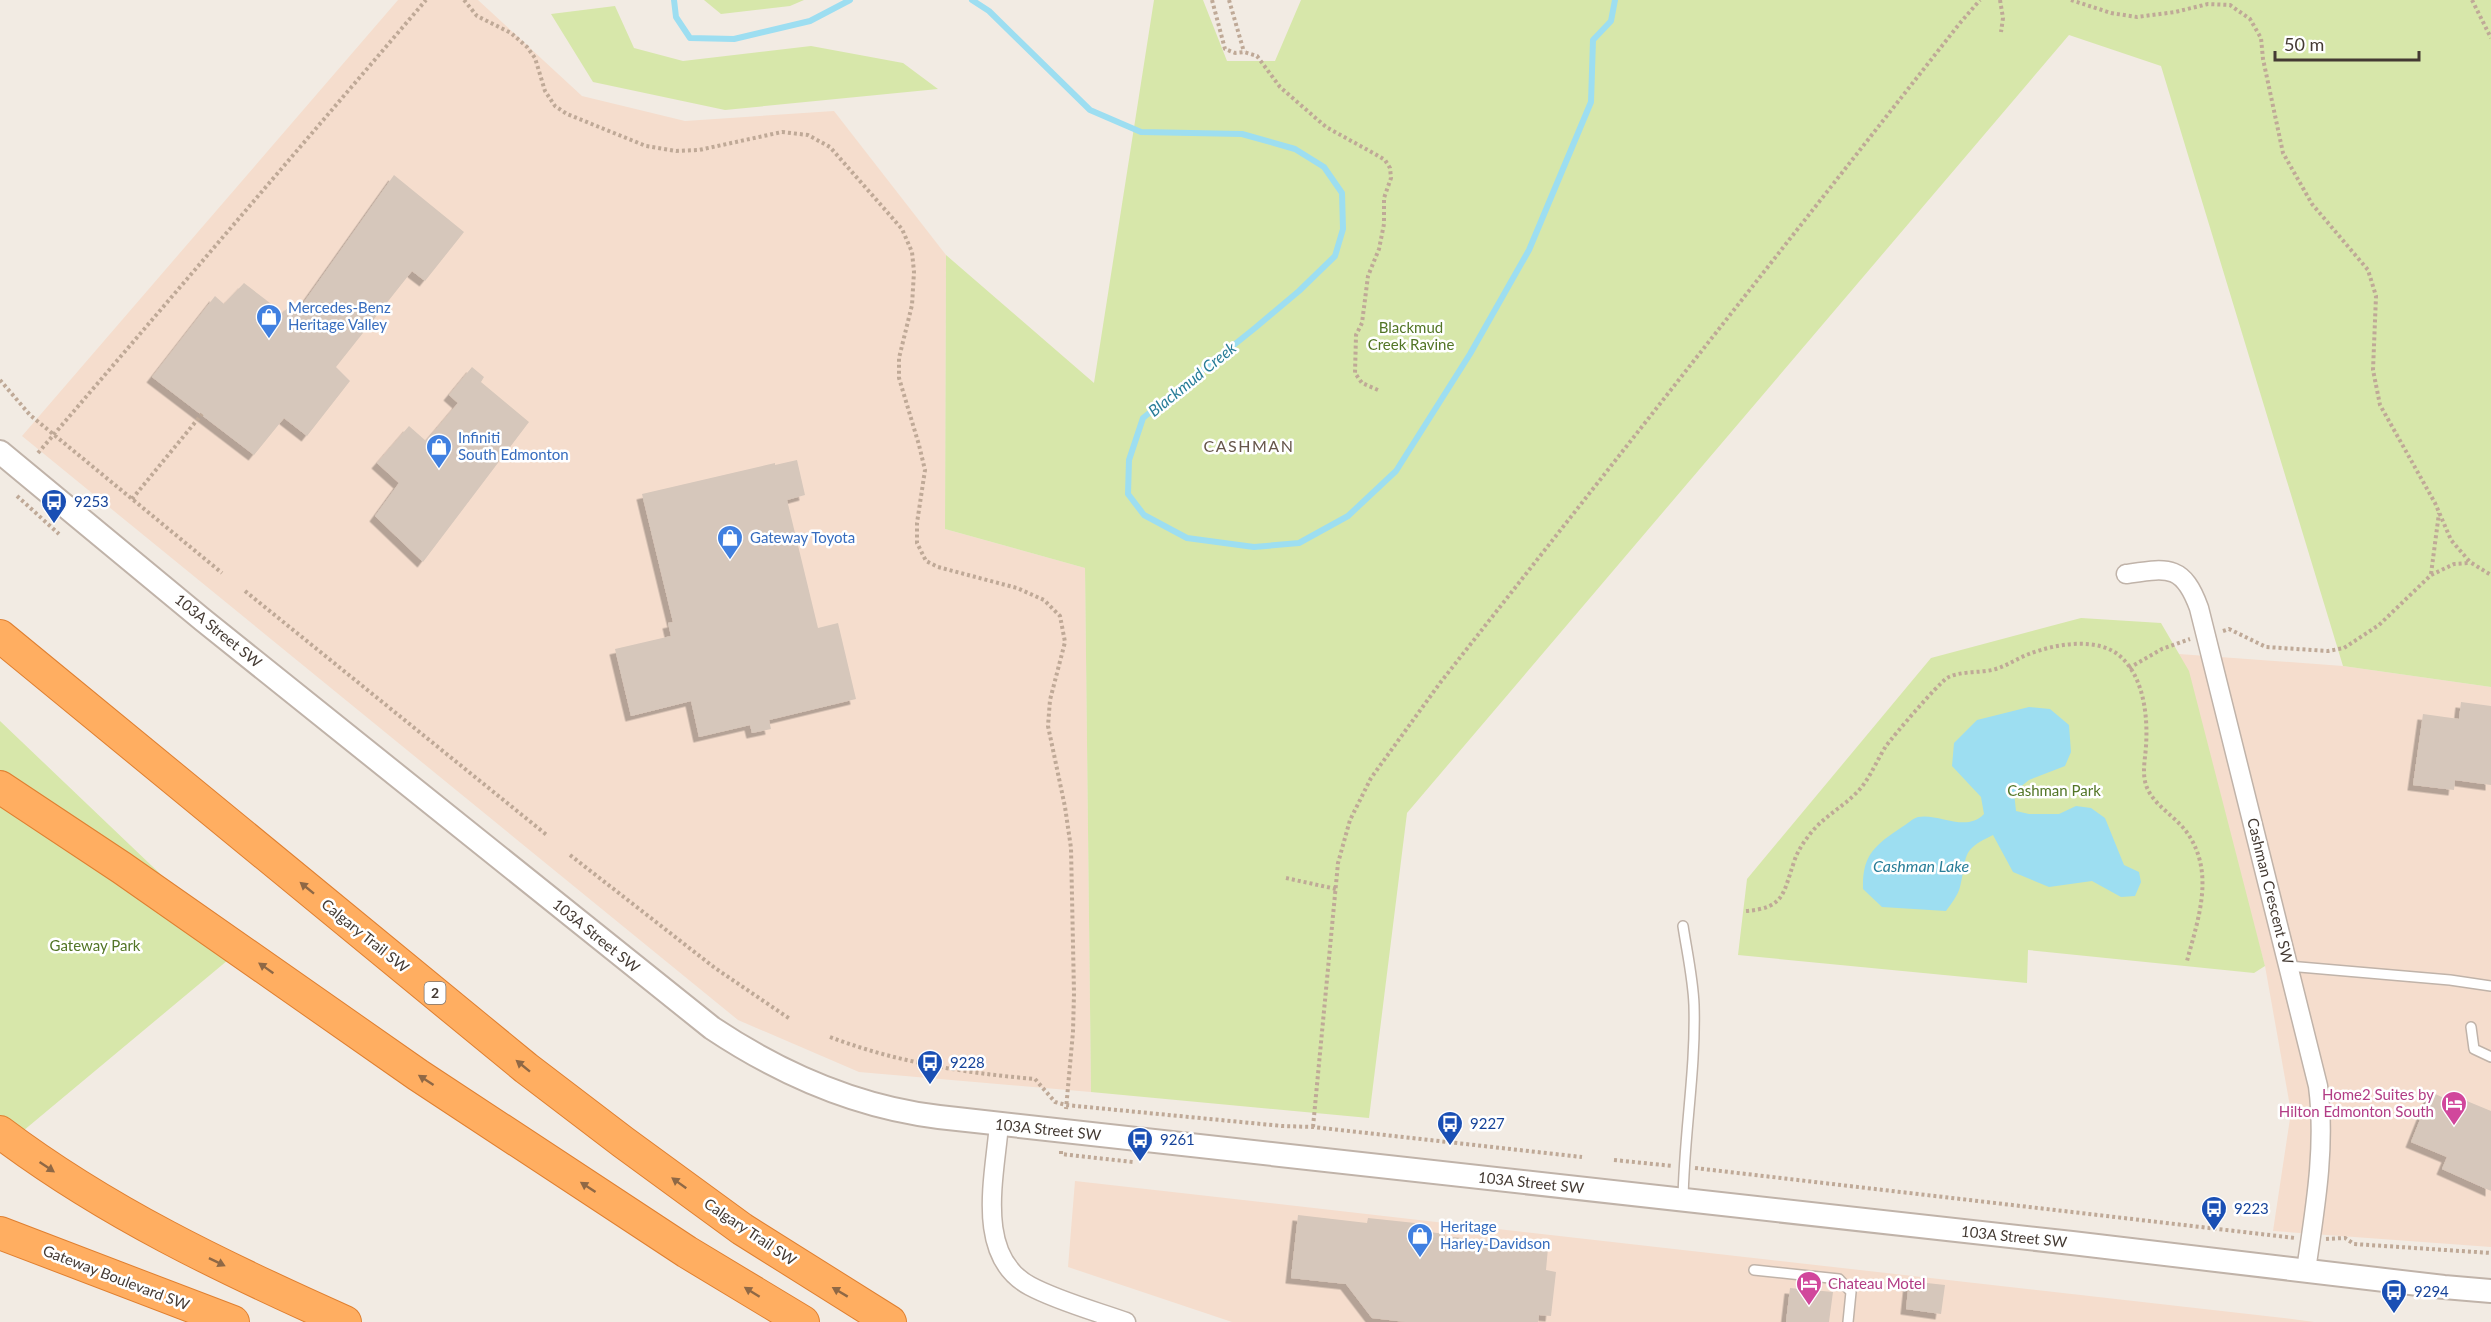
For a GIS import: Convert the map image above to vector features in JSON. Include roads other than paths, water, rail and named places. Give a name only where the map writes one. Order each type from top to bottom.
[{"type":"highway","name":"Calgary Trail SW","points":[[0,636],[526,1068],[742,1229],[890,1322]]},
{"type":"highway","points":[[0,787],[131,874],[418,1075],[687,1252],[803,1322]]},
{"type":"highway","points":[[0,1132],[50,1169],[145,1227],[345,1322]]},
{"type":"highway","name":"Gateway Boulevard SW","points":[[0,1233],[233,1322]]},
{"type":"street","name":"103A Street SW","points":[[0,452],[203,620],[720,1034],[768,1063],[841,1095],[912,1114],[2491,1291]]},
{"type":"street","name":"Cashman Crescent SW","points":[[2126,574],[2159,570],[2174,572],[2183,577],[2193,590],[2206,635],[2318,1086],[2321,1109],[2320,1161],[2306,1270]]},
{"type":"street","points":[[999,1124],[991,1219],[997,1251],[1009,1270],[1029,1286],[1126,1322]]},
{"type":"lane","points":[[1683,926],[1694,1003],[1693,1081],[1683,1167],[1683,1200]]},
{"type":"lane","points":[[2288,966],[2450,980],[2491,986]]},
{"type":"lane","points":[[2471,1027],[2474,1050],[2491,1056]]},
{"type":"lane","points":[[1754,1270],[1839,1279],[1851,1292],[1848,1322]]},
{"type":"water","name":"Cashman Lake","points":[[2029,707],[2050,709],[2069,725],[2071,752],[2065,766],[2029,780],[2014,792],[2016,811],[2029,814],[2059,814],[2076,806],[2091,808],[2105,818],[2124,865],[2139,872],[2141,882],[2135,896],[2121,897],[2092,881],[2049,887],[2013,872],[1993,835],[1970,850],[1965,861],[1959,890],[1946,911],[1882,907],[1863,889],[1865,868],[1872,852],[1884,840],[1916,818],[1969,822],[1984,814],[1981,797],[1952,766],[1954,743],[1977,720]]},
{"type":"waterway","name":"Blackmud Creek","points":[[674,0],[676,17],[690,38],[734,39],[810,21],[850,0]]},
{"type":"waterway","name":"Blackmud Creek","points":[[972,0],[989,11],[1090,110],[1141,132],[1242,134],[1295,149],[1324,167],[1342,193],[1343,229],[1335,256],[1299,291],[1143,418],[1129,460],[1128,494],[1144,515],[1187,538],[1254,547],[1299,543],[1348,516],[1396,471],[1470,354],[1529,250],[1591,102],[1593,40],[1611,21],[1615,0]]},
{"type":"place","name":"Mercedes-Benz Heritage Valley","points":[[269,340]]},
{"type":"place","name":"Infiniti South Edmonton","points":[[439,470]]},
{"type":"place","name":"9253","points":[[54,525]]},
{"type":"place","name":"Gateway Toyota","points":[[730,561]]},
{"type":"place","name":"9228","points":[[930,1086]]},
{"type":"place","name":"Home2 Suites by Hilton Edmonton South","points":[[2454,1127]]},
{"type":"place","name":"9227","points":[[1450,1147]]},
{"type":"place","name":"9261","points":[[1140,1163]]},
{"type":"place","name":"9223","points":[[2214,1232]]},
{"type":"place","name":"Heritage Harley-Davidson","points":[[1420,1259]]},
{"type":"place","name":"Chateau Motel","points":[[1809,1307]]},
{"type":"place","name":"9294","points":[[2394,1315]]},
{"type":"district","name":"CASHMAN","points":[[1249,446]]},
{"type":"park label","name":"Blackmud Creek Ravine","points":[[1411,336]]},
{"type":"park label","name":"Cashman Park","points":[[2054,791]]},
{"type":"park label","name":"Gateway Park","points":[[95,946]]}]
